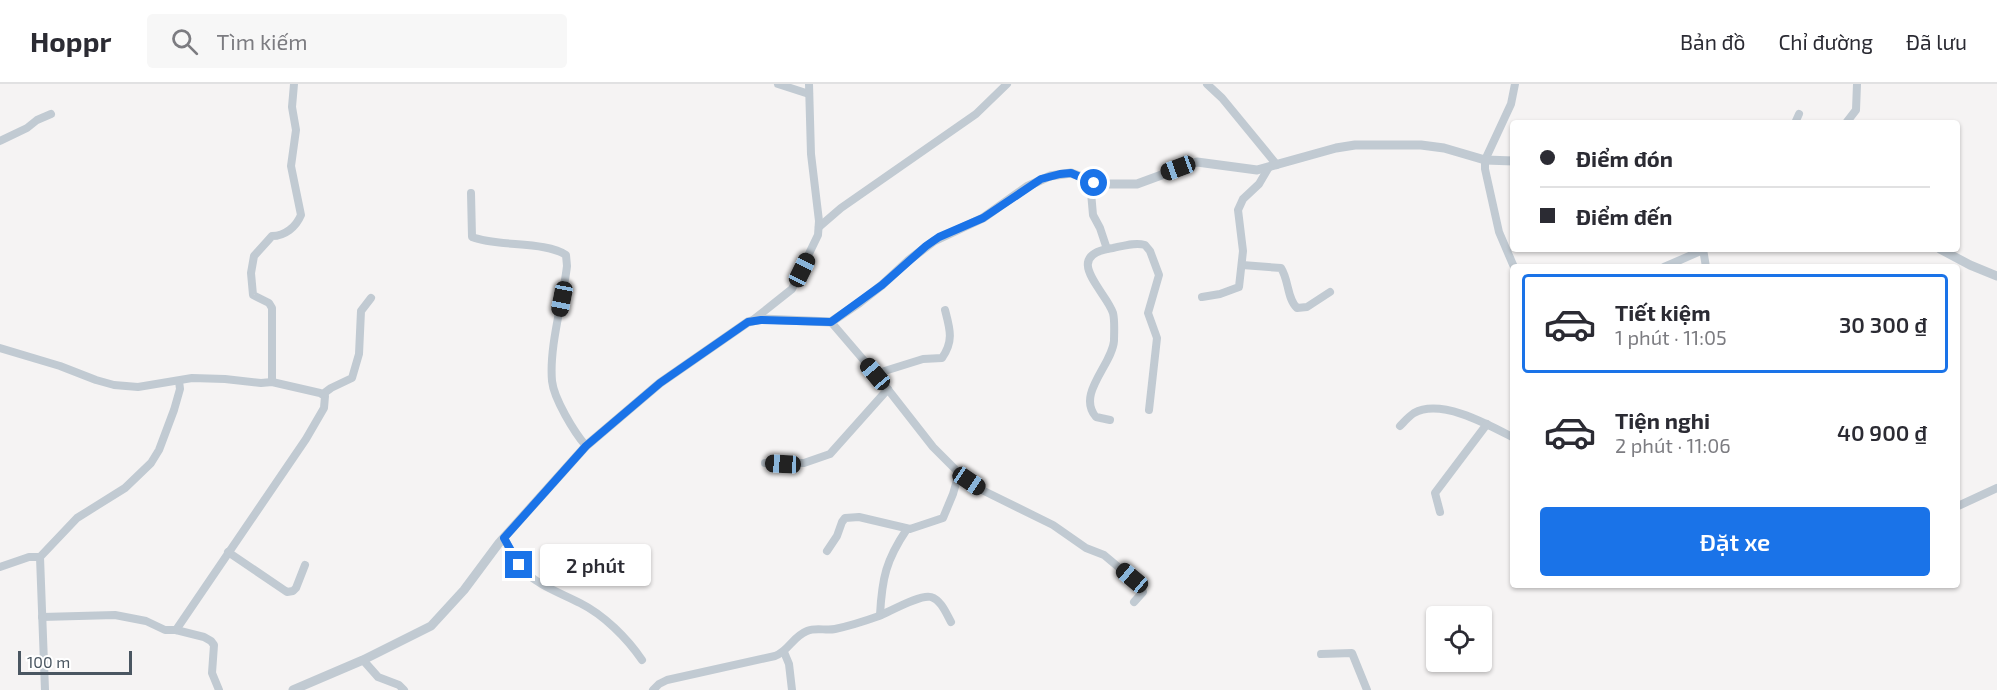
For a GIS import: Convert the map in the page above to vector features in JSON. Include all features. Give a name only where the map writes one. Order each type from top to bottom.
[{"type":"street","points":[[272,382],[272,308],[269,303],[253,295],[251,273],[255,253],[272,236],[286,233],[298,222],[301,215],[291,166],[296,130],[292,107],[294,84]]},
{"type":"street","points":[[778,84],[809,94]]},
{"type":"street","points":[[293,690],[363,660],[430,626],[464,590],[504,538],[586,446],[660,383],[729,333],[753,320],[792,289],[813,248],[819,227],[811,154],[809,84]]},
{"type":"street","points":[[819,227],[842,208],[976,114],[1007,84]]},
{"type":"street","points":[[1208,84],[1222,98],[1273,166]]},
{"type":"street","points":[[1513,264],[1495,219],[1486,182],[1485,160],[1511,104],[1515,84]]},
{"type":"street","points":[[1848,120],[1856,110],[1857,84]]},
{"type":"street","points":[[0,141],[51,114]]},
{"type":"street","points":[[1796,120],[1799,114]]},
{"type":"street","points":[[753,320],[831,322],[882,285],[939,237],[983,218],[1041,179],[1060,174],[1071,173],[1101,184],[1137,184],[1197,162],[1257,170],[1350,145],[1421,145],[1444,148],[1485,160],[1510,161]]},
{"type":"street","points":[[1202,297],[1220,294],[1239,286],[1243,251],[1238,210],[1243,199],[1273,166]]},
{"type":"street","points":[[1090,181],[1093,215],[1107,249]]},
{"type":"street","points":[[471,193],[472,237],[508,245],[556,250],[566,255],[567,266],[552,382],[574,429],[586,446]]},
{"type":"street","points":[[1110,420],[1096,417],[1090,406],[1094,380],[1108,361],[1114,341],[1113,314],[1096,287],[1089,268],[1090,257],[1096,251],[1136,244],[1145,245],[1159,272],[1148,313],[1157,338],[1149,410]]},
{"type":"street","points":[[1671,264],[1698,252]]},
{"type":"street","points":[[1946,252],[1997,276]]},
{"type":"street","points":[[1242,265],[1281,268],[1293,303],[1297,308],[1307,307],[1330,292]]},
{"type":"street","points":[[323,394],[352,378],[359,350],[362,311],[371,298]]},
{"type":"street","points":[[875,374],[923,359],[942,358],[951,338],[945,310]]},
{"type":"street","points":[[831,322],[888,389],[933,447],[959,473],[984,491],[1053,525],[1086,548],[1104,555],[1141,586],[1143,592],[1134,602]]},
{"type":"street","points":[[0,348],[114,385],[138,387],[192,378],[272,382],[323,394]]},
{"type":"street","points":[[45,690],[40,557],[77,518],[125,488],[151,463],[159,450],[171,418],[180,389],[179,381]]},
{"type":"street","points":[[765,463],[804,463],[830,454],[888,389]]},
{"type":"street","points":[[176,630],[259,510],[312,428],[324,408],[323,394]]},
{"type":"street","points":[[1400,426],[1414,413],[1426,409],[1454,412],[1487,424],[1510,436]]},
{"type":"street","points":[[1440,512],[1435,493],[1487,424]]},
{"type":"street","points":[[827,550],[845,519],[859,517],[883,521],[907,529],[919,528],[945,516],[959,473]]},
{"type":"street","points":[[1960,505],[1997,488]]},
{"type":"street","points":[[880,615],[881,588],[887,564],[907,529]]},
{"type":"street","points":[[504,538],[524,571],[560,594],[586,606],[620,632],[642,660]]},
{"type":"street","points":[[228,552],[287,592],[296,588],[305,565]]},
{"type":"street","points":[[0,567],[29,557],[40,557]]},
{"type":"street","points":[[653,690],[658,684],[667,680],[776,656],[784,652],[792,641],[809,630],[832,630],[880,615],[921,597],[930,596],[940,603],[951,622]]},
{"type":"street","points":[[42,617],[115,615],[146,621],[165,630],[176,630],[204,637],[213,643],[212,673],[219,690]]},
{"type":"street","points":[[784,652],[789,664],[792,690]]},
{"type":"street","points":[[1321,654],[1352,652],[1367,690]]},
{"type":"street","points":[[363,660],[378,677],[399,685],[404,690]]},
{"type":"route","points":[[519,565],[504,538],[556,478],[586,446],[660,383],[729,333],[753,320],[831,322],[882,285],[939,237],[983,218],[1041,179],[1071,173],[1094,183]]}]
